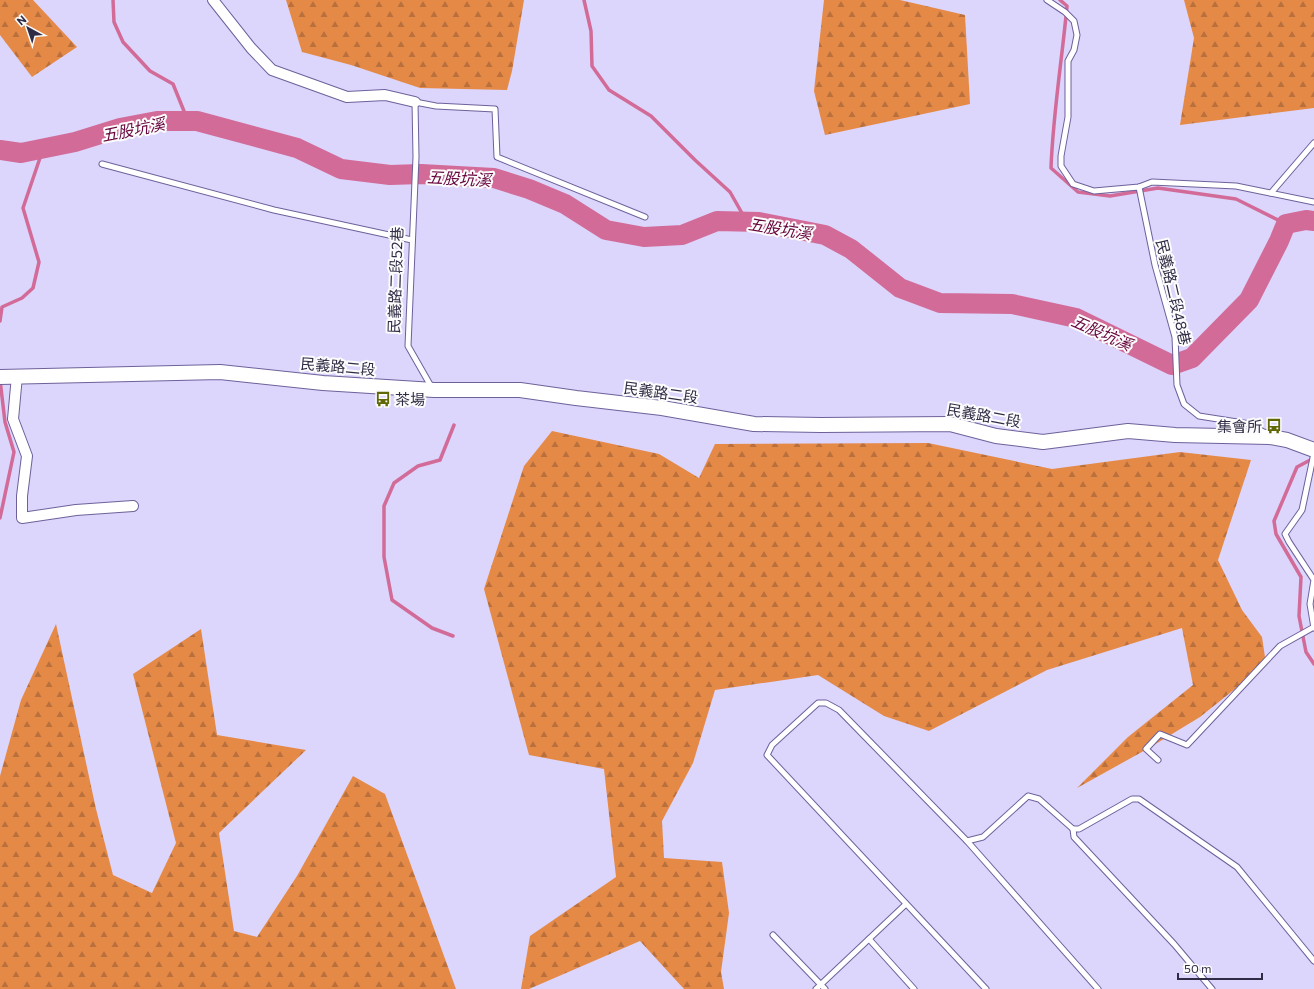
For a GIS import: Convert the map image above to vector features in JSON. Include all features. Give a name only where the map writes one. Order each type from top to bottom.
[{"type":"main road","name":"民義路二段","points":[[8,376],[220,372],[323,383],[434,390],[520,390],[662,408],[754,424],[950,424],[996,436],[1044,442],[1128,431],[1175,435],[1270,437],[1287,440],[1314,452]]},
{"type":"street","points":[[213,0],[250,48],[272,70],[347,97],[385,95],[415,102]]},
{"type":"street","points":[[8,376],[13,419],[27,456],[22,496],[22,518],[76,510],[133,506]]},
{"type":"lane","points":[[1047,0],[1065,12],[1074,21],[1076,35],[1074,50],[1068,61],[1068,117],[1061,156],[1061,166],[1073,184],[1094,191],[1138,187],[1152,182],[1236,186],[1314,202]]},
{"type":"lane","name":"民義路二段52巷","points":[[415,102],[416,157],[408,346],[434,390]]},
{"type":"lane","points":[[415,102],[436,106],[495,109],[497,157],[645,217]]},
{"type":"lane","points":[[1271,193],[1314,143]]},
{"type":"lane","points":[[102,164],[274,210],[412,240]]},
{"type":"lane","name":"民義路二段48巷","points":[[1138,187],[1155,264],[1175,337],[1177,385],[1184,404],[1199,416],[1250,424],[1270,437]]},
{"type":"lane","points":[[1158,760],[1146,749],[1160,734],[1187,745],[1280,646],[1314,627],[1310,604],[1314,580],[1285,534],[1302,510],[1314,452]]},
{"type":"lane","points":[[986,989],[767,755],[772,745],[818,703],[826,703],[845,715],[967,841],[1098,989]]},
{"type":"lane","points":[[967,841],[983,837],[1028,796],[1039,799],[1073,829],[1079,829],[1132,799],[1139,799],[1237,867],[1314,961]]},
{"type":"lane","points":[[1073,829],[1074,837],[1174,944],[1212,989]]},
{"type":"lane","points":[[816,989],[906,904]]},
{"type":"lane","points":[[773,935],[826,989]]},
{"type":"lane","points":[[869,939],[914,989]]},
{"type":"green space","points":[[0,0],[33,0],[77,47],[32,77],[0,35]]},
{"type":"green space","points":[[286,0],[524,0],[512,71],[507,90],[420,88],[351,65],[302,52]]},
{"type":"green space","points":[[824,0],[900,0],[965,15],[970,104],[825,135],[814,91]]},
{"type":"green space","points":[[1184,0],[1314,0],[1314,108],[1180,125],[1194,38]]},
{"type":"green space","points":[[552,431],[659,454],[699,478],[715,444],[928,443],[1052,469],[1180,452],[1251,460],[1218,560],[1242,610],[1262,637],[1266,664],[1200,717],[1149,748],[1077,788],[1128,737],[1193,685],[1182,628],[1047,670],[929,731],[884,716],[818,675],[715,690],[693,763],[662,821],[664,858],[722,862],[729,913],[721,972],[724,989],[684,989],[640,941],[529,989],[521,989],[530,936],[616,877],[604,769],[529,755],[484,589],[524,466]]},
{"type":"green space","points":[[56,624],[96,809],[113,875],[152,893],[176,843],[133,674],[201,629],[217,735],[306,750],[219,833],[234,931],[257,937],[297,876],[353,776],[385,794],[456,989],[0,989],[0,776],[21,700]]},
{"type":"waterway","points":[[113,0],[114,22],[123,42],[150,71],[173,84],[188,121]]},
{"type":"waterway","points":[[584,0],[591,31],[592,66],[609,90],[651,116],[695,160],[730,192],[747,222]]},
{"type":"waterway","points":[[1060,0],[1067,6],[1051,168],[1078,192],[1110,196],[1158,188],[1236,199],[1286,224]]},
{"type":"waterway","name":"五股坑溪","points":[[0,150],[21,153],[75,142],[120,128],[157,121],[197,121],[297,148],[341,169],[390,175],[421,174],[494,178],[529,189],[565,204],[606,230],[644,237],[682,235],[717,221],[759,222],[825,235],[851,249],[900,288],[940,303],[1012,304],[1076,318],[1172,365],[1192,358],[1249,300],[1286,224],[1306,220],[1314,221]]},
{"type":"waterway","points":[[0,321],[2,307],[22,298],[33,288],[39,262],[23,208],[43,149]]},
{"type":"waterway","points":[[0,380],[5,422],[14,452],[0,518]]},
{"type":"waterway","points":[[453,636],[432,628],[392,600],[384,557],[384,506],[394,483],[418,466],[440,460],[454,425]]},
{"type":"waterway","points":[[1314,458],[1297,467],[1274,521],[1276,534],[1301,577],[1299,616],[1306,652],[1314,664]]},
{"type":"place","name":"茶場","points":[[383,399]]},
{"type":"place","name":"集會所","points":[[1274,426]]}]
